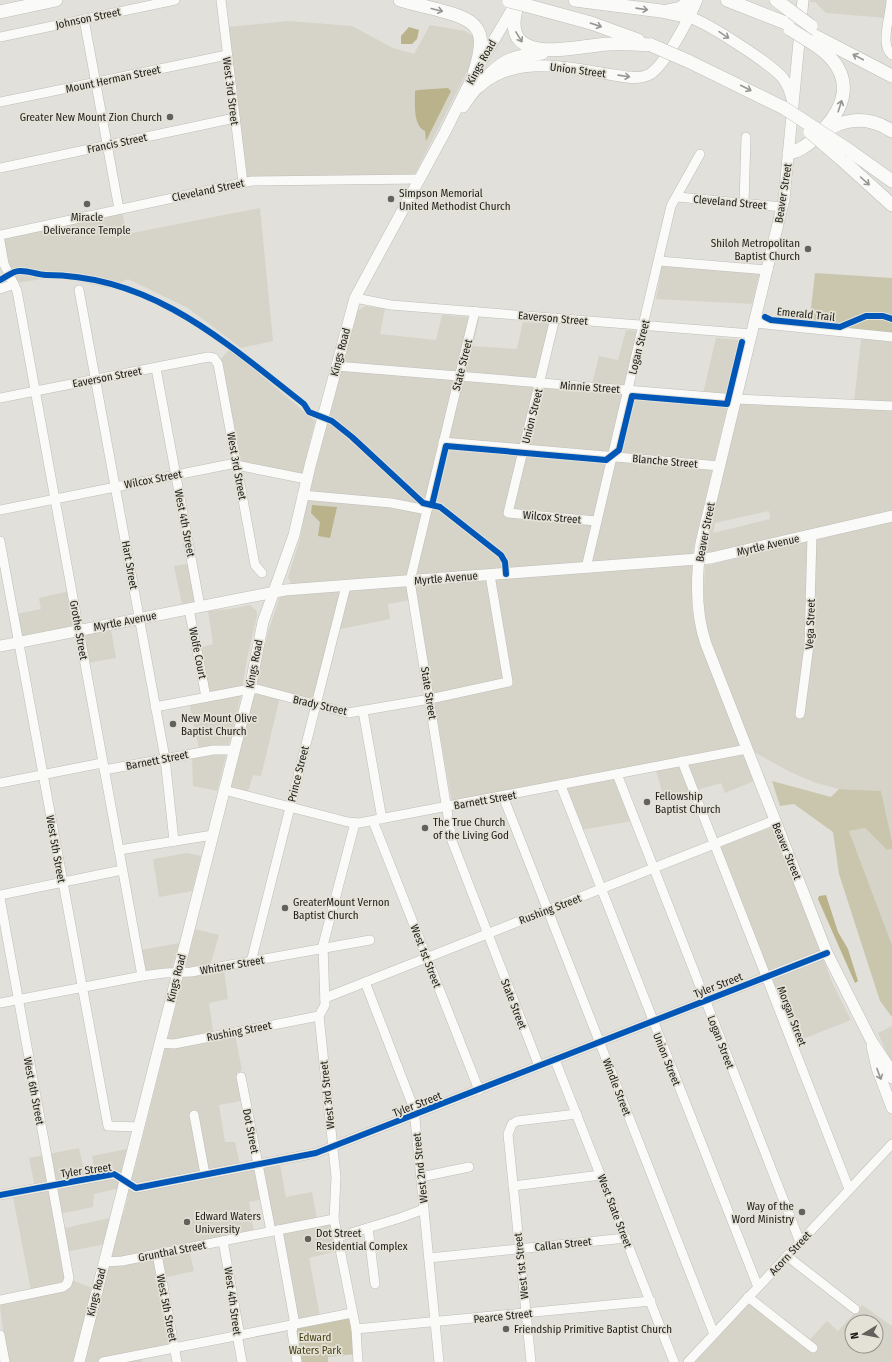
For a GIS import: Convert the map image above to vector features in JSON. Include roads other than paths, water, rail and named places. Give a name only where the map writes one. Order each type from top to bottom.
[{"type":"highway","points":[[0,12],[56,0]]},
{"type":"highway","points":[[400,0],[461,16],[472,22],[477,30],[480,43],[474,74]]},
{"type":"highway","points":[[575,0],[661,11],[689,17]]},
{"type":"highway","points":[[661,11],[681,8],[690,0]]},
{"type":"highway","points":[[727,0],[764,14],[791,22]]},
{"type":"highway","points":[[742,0],[791,22],[892,76]]},
{"type":"highway","points":[[776,0],[791,22]]},
{"type":"highway","points":[[556,51],[535,49],[520,40],[514,24],[515,1],[591,23],[688,60],[783,106],[892,181]]},
{"type":"highway","points":[[789,153],[801,149],[829,125],[840,109],[843,95],[841,74],[834,61],[810,33]]},
{"type":"highway","points":[[479,86],[496,67],[507,60],[556,51],[609,44],[651,45]]},
{"type":"highway","points":[[783,106],[892,205]]},
{"type":"highway","points":[[817,136],[834,125],[854,120],[876,124],[892,132]]},
{"type":"main road","name":"Union Street","points":[[445,132],[479,86],[505,71],[527,65],[562,68],[634,78],[646,76],[659,66],[689,17],[697,0]]},
{"type":"main road","name":"Beaver Street","points":[[803,0],[783,106],[789,153],[782,207],[699,559],[698,607],[701,629],[828,953],[871,1040],[887,1064],[892,1078]]},
{"type":"main road","name":"Kings Road","points":[[79,1362],[250,689],[263,622],[289,550],[306,479],[354,298],[420,179],[474,74],[515,1]]},
{"type":"main road","points":[[689,17],[699,20],[720,33],[779,74],[789,89],[783,106]]},
{"type":"main road","name":"Myrtle Avenue","points":[[0,646],[273,592],[711,558],[892,516]]},
{"type":"main road","name":"Beaver Street","points":[[871,1040],[877,1068],[892,1108]]},
{"type":"street","name":"Johnson Street","points":[[0,37],[175,0]]},
{"type":"street","name":"West 3rd Street","points":[[221,0],[243,183]]},
{"type":"street","points":[[890,53],[886,45],[887,25],[891,13],[891,0]]},
{"type":"street","points":[[84,19],[119,209]]},
{"type":"street","name":"Mount Herman Street","points":[[0,102],[227,55]]},
{"type":"street","name":"Francis Street","points":[[0,168],[235,118]]},
{"type":"street","points":[[744,204],[746,137]]},
{"type":"street","name":"Logan Street","points":[[586,568],[596,520],[644,326],[671,206],[678,197],[700,154]]},
{"type":"street","name":"Cleveland Street","points":[[0,235],[243,183],[265,180],[420,179]]},
{"type":"street","name":"Cleveland Street","points":[[678,197],[782,207]]},
{"type":"street","points":[[0,241],[4,264],[14,284],[0,288]]},
{"type":"street","points":[[659,261],[768,270]]},
{"type":"street","name":"Grothe Street","points":[[14,284],[36,392],[142,976]]},
{"type":"street","name":"Hart Street","points":[[79,290],[165,758],[174,841]]},
{"type":"street","name":"Eaverson Street","points":[[354,298],[391,305],[644,326],[753,329],[892,337]]},
{"type":"street","name":"State Street","points":[[475,311],[410,581],[452,841],[539,1066]]},
{"type":"street","name":"Union Street","points":[[508,513],[555,318]]},
{"type":"street","name":"Eaverson Street","points":[[0,398],[208,357],[214,358]]},
{"type":"street","name":"West 3rd Street","points":[[214,358],[218,364],[255,565],[262,574]]},
{"type":"street","name":"Minnie Street","points":[[336,366],[736,399],[892,406]]},
{"type":"street","name":"West 4th Street","points":[[156,368],[200,606]]},
{"type":"street","name":"Blanche Street","points":[[443,442],[720,466]]},
{"type":"street","name":"Wilcox Street","points":[[0,510],[116,486],[236,464],[306,479]]},
{"type":"street","points":[[302,496],[391,503],[427,510]]},
{"type":"street","name":"Wilcox Street","points":[[508,513],[596,520]]},
{"type":"street","name":"Vega Street","points":[[800,714],[809,645],[812,534]]},
{"type":"street","name":"West 5th Street","points":[[0,541],[108,1126],[139,1127]]},
{"type":"street","name":"Brady Street","points":[[156,707],[250,689],[257,689],[348,713],[430,699],[508,682],[490,575]]},
{"type":"street","name":"Prince Street","points":[[251,962],[346,586]]},
{"type":"street","name":"Wolfe Court","points":[[189,609],[206,697]]},
{"type":"street","name":"West 1st Street","points":[[363,711],[378,820],[426,958],[479,1090]]},
{"type":"street","name":"Barnett Street","points":[[0,783],[43,774],[103,767],[213,750],[234,750]]},
{"type":"street","name":"Barnett Street","points":[[224,790],[355,823],[378,820],[561,786],[682,761],[748,750]]},
{"type":"street","name":"Morgan Street","points":[[682,761],[849,1189]]},
{"type":"street","name":"Logan Street","points":[[617,774],[800,1242]]},
{"type":"street","name":"Union Street","points":[[561,786],[652,1022],[758,1287]]},
{"type":"street","name":"Windle Street","points":[[503,796],[714,1334]]},
{"type":"street","name":"Rushing Street","points":[[325,998],[775,820]]},
{"type":"street","points":[[323,949],[355,823]]},
{"type":"street","points":[[119,850],[213,835]]},
{"type":"street","points":[[0,895],[122,870]]},
{"type":"street","name":"West 6th Street","points":[[0,898],[17,1000],[69,1278],[67,1284],[63,1287],[0,1300]]},
{"type":"street","name":"Whitner Street","points":[[0,1003],[142,976],[191,972],[370,940]]},
{"type":"street","name":"West 3rd Street","points":[[323,949],[325,1005],[319,1016],[336,1177],[334,1218],[356,1329],[358,1362]]},
{"type":"street","name":"Tyler Street","points":[[0,1195],[114,1174],[136,1188],[316,1153],[828,953]]},
{"type":"street","name":"West 2nd Street","points":[[365,982],[414,1109],[439,1362]]},
{"type":"street","name":"Rushing Street","points":[[160,1042],[174,1044],[319,1016]]},
{"type":"street","name":"West State Street","points":[[555,1060],[674,1362]]},
{"type":"street","name":"Dot Street","points":[[241,1077],[257,1165],[275,1231],[294,1319],[292,1332],[297,1362]]},
{"type":"street","name":"West 1st Street","points":[[531,1362],[508,1134],[512,1124],[523,1120],[577,1114]]},
{"type":"street","points":[[194,1115],[205,1174]]},
{"type":"street","name":"Acorn Street","points":[[688,1362],[892,1144]]},
{"type":"street","points":[[421,1178],[469,1167]]},
{"type":"street","points":[[513,1186],[601,1175]]},
{"type":"street","points":[[338,1237],[424,1209]]},
{"type":"street","name":"Grunthal Street","points":[[104,1262],[157,1254],[334,1218]]},
{"type":"street","points":[[368,1228],[375,1284]]},
{"type":"street","name":"Callan Street","points":[[429,1258],[626,1238]]},
{"type":"street","name":"West 4th Street","points":[[223,1241],[242,1362]]},
{"type":"street","name":"West 5th Street","points":[[157,1254],[177,1362]]},
{"type":"street","points":[[787,1256],[855,1309]]},
{"type":"street","points":[[748,1297],[813,1348]]},
{"type":"street","name":"Pearce Street","points":[[356,1329],[435,1323],[651,1301]]},
{"type":"street","points":[[107,1362],[352,1313]]},
{"type":"street","points":[[0,1335],[5,1362]]},
{"type":"place","name":"Greater New Mount Zion Church","points":[[170,117]]},
{"type":"place","name":"Simpson Memorial United Methodist Church","points":[[391,199]]},
{"type":"place","name":"Miracle Deliverance Temple","points":[[87,204]]},
{"type":"place","name":"Shiloh Metropolitan Baptist Church","points":[[808,249]]},
{"type":"place","name":"New Mount Olive Baptist Church","points":[[173,724]]},
{"type":"place","name":"Fellowship Baptist Church","points":[[647,802]]},
{"type":"place","name":"The True Church of the Living God","points":[[425,828]]},
{"type":"place","name":"GreaterMount Vernon Baptist Church","points":[[285,908]]},
{"type":"place","name":"Way of the Word Ministry","points":[[802,1212]]},
{"type":"place","name":"Edward Waters University","points":[[187,1222]]},
{"type":"place","name":"Dot Street Residential Complex","points":[[308,1239]]},
{"type":"place","name":"Friendship Primitive Baptist Church","points":[[506,1329]]},
{"type":"park label","name":"Edward Waters Park","points":[[315,1343]]}]
